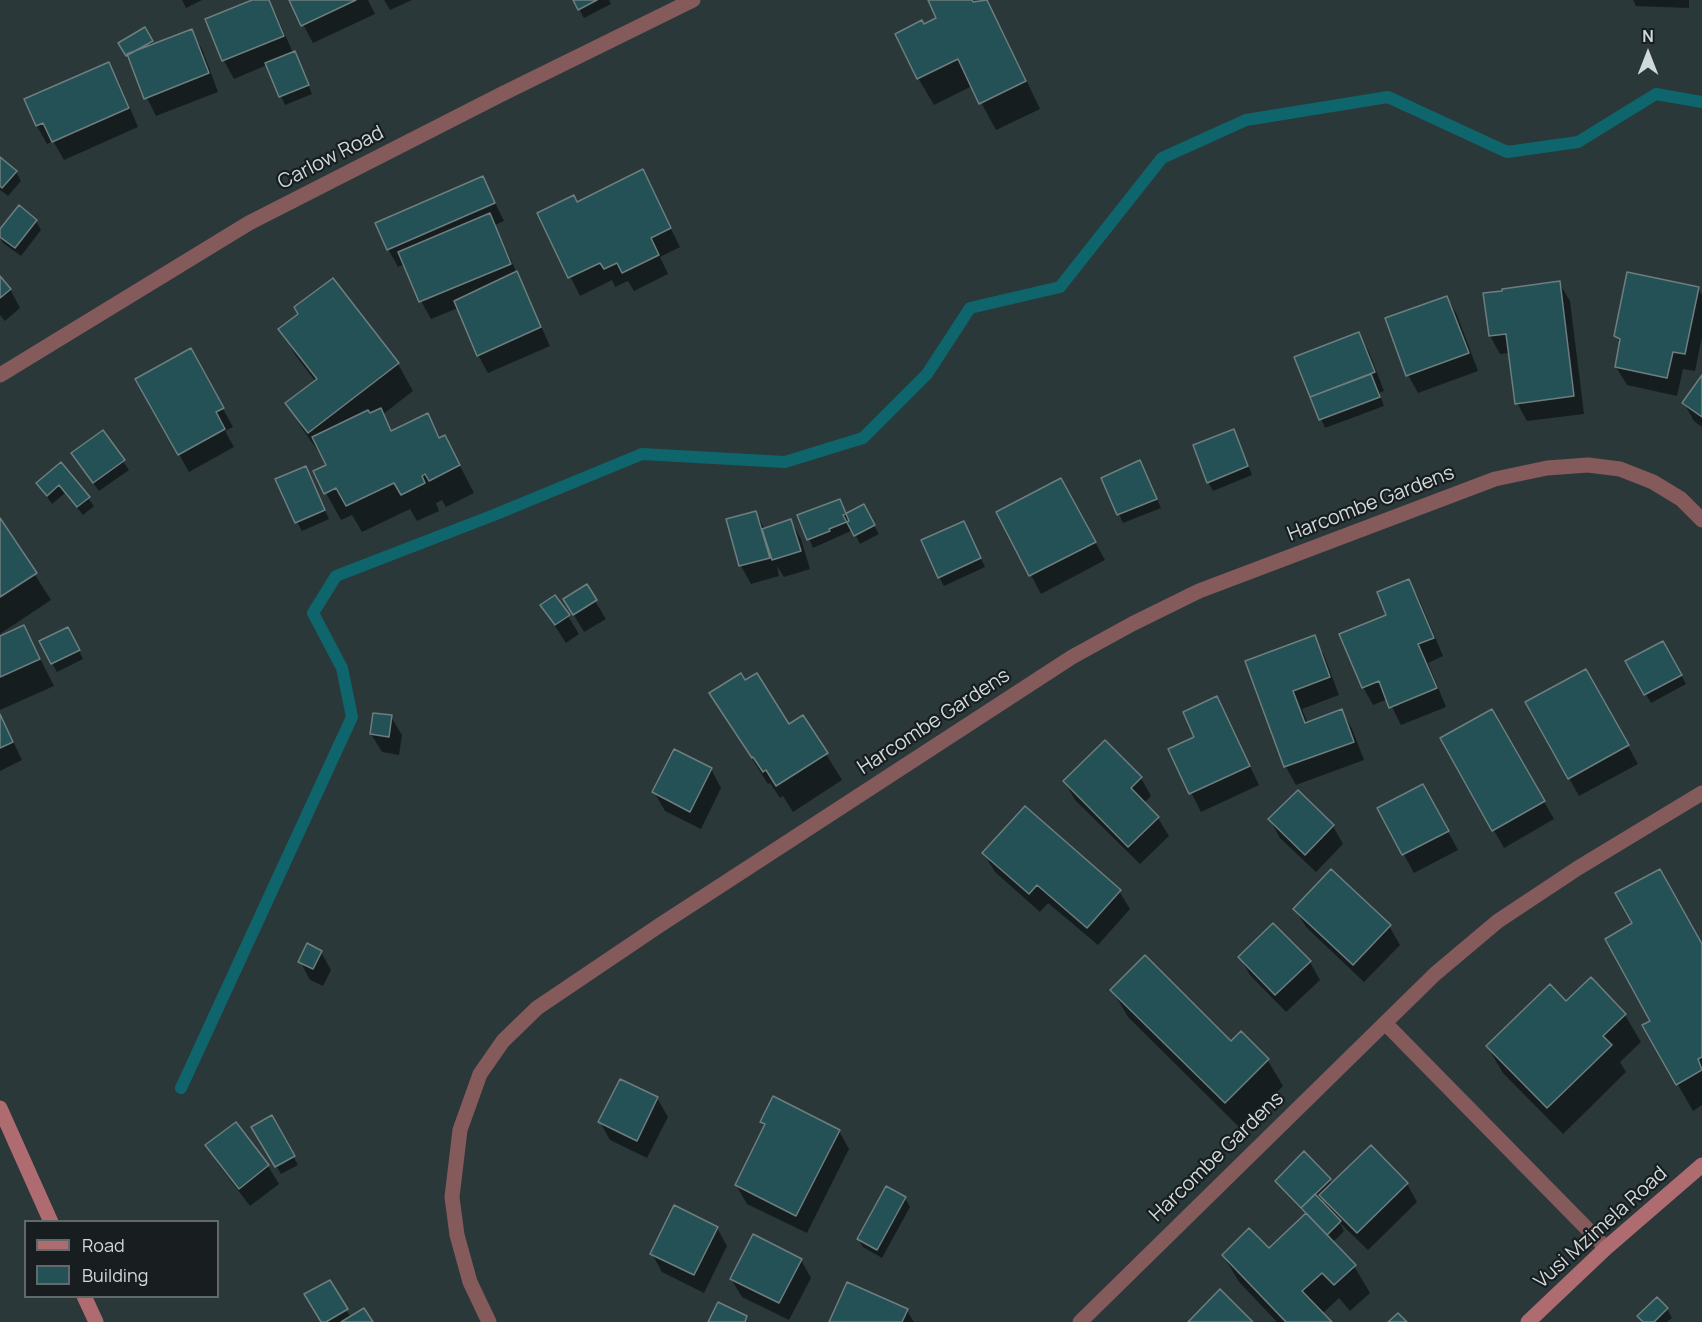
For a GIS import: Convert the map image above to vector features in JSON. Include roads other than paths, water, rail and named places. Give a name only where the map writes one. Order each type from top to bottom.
[{"type":"main road","points":[[0,1107],[51,1220]]},
{"type":"main road","name":"Vusi Mzimela Road","points":[[1528,1322],[1606,1248],[1702,1165]]},
{"type":"main road","points":[[85,1298],[96,1322]]},
{"type":"street","name":"Carlow Road","points":[[0,375],[249,224],[504,93],[693,0]]},
{"type":"street","name":"Harcombe Gardens","points":[[489,1322],[470,1282],[457,1235],[452,1197],[460,1130],[480,1074],[503,1041],[537,1008],[669,919],[1072,657],[1198,591],[1495,479],[1546,468],[1588,465],[1620,470],[1653,482],[1681,499],[1702,520]]},
{"type":"street","name":"Harcombe Gardens","points":[[1080,1322],[1435,974],[1498,921],[1578,868],[1702,793]]},
{"type":"street","points":[[1385,1023],[1606,1248]]},
{"type":"waterway","points":[[181,1088],[352,717],[342,668],[313,613],[336,576],[494,515],[642,454],[785,462],[863,438],[927,374],[970,308],[1060,287],[1162,158],[1246,120],[1388,97],[1507,152],[1578,142],[1656,94],[1702,102]]}]
